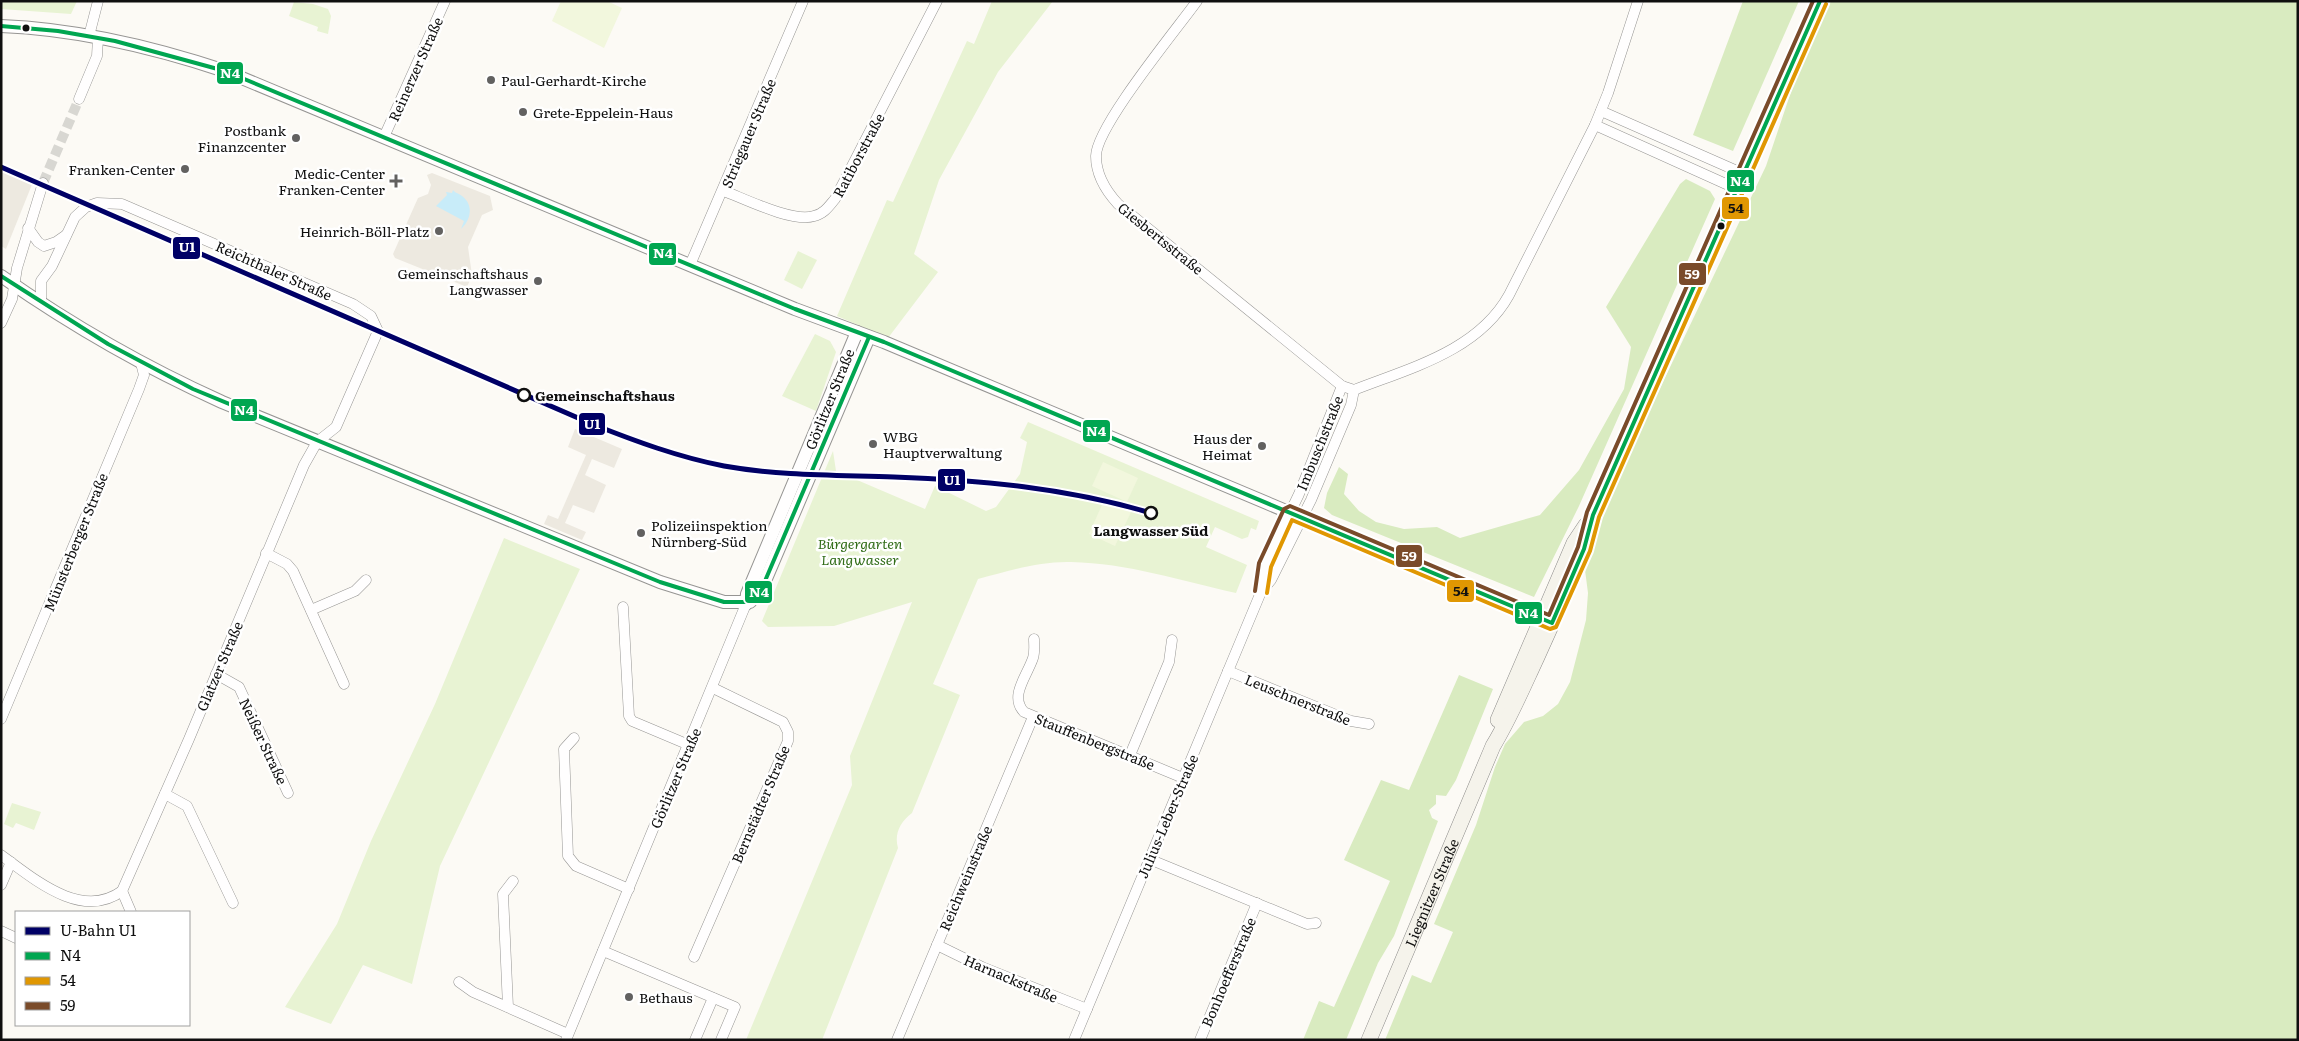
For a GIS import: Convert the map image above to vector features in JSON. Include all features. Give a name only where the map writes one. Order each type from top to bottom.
[{"type":"main road","name":"Liegnitzer Straße","points":[[1369,1040],[1493,746],[1501,713],[1546,621],[1574,542],[1592,515],[1820,1]]},
{"type":"street","points":[[79,99],[96,56],[93,37],[98,1]]},
{"type":"street","name":"Reinerzer Straße","points":[[384,137],[445,1]]},
{"type":"street","name":"Striegauer Straße","points":[[690,265],[724,191],[803,1]]},
{"type":"street","name":"Ratiborstraße","points":[[724,191],[796,217],[814,217],[827,210],[835,199],[937,1]]},
{"type":"street","name":"Giesbertsstraße","points":[[1196,1],[1108,122],[1096,155],[1102,182],[1118,204],[1342,386]]},
{"type":"street","name":"Imbuschstraße","points":[[1289,512],[1327,426],[1342,386],[1354,390],[1456,348],[1477,334],[1496,316],[1509,295],[1595,125],[1638,1]]},
{"type":"street","points":[[1,26],[48,28],[93,37],[175,56],[225,71],[1302,517],[1546,621]]},
{"type":"street","points":[[1601,111],[1744,174]]},
{"type":"street","points":[[1595,125],[1738,189]]},
{"type":"street","points":[[1,322],[12,299],[28,228],[43,183]]},
{"type":"street","name":"Reichthaler Straße","points":[[40,303],[41,281],[52,266],[75,218],[86,207],[97,203],[122,204],[353,304],[371,316],[378,332],[336,427],[317,442]]},
{"type":"street","points":[[28,228],[38,242],[44,246],[56,242],[67,234]]},
{"type":"street","points":[[1,276],[40,303],[141,363],[206,395],[317,442],[368,460],[660,582],[724,602],[746,604]]},
{"type":"street","name":"Görlitzer Straße","points":[[567,1037],[713,688],[746,604],[747,594],[857,332]]},
{"type":"street","name":"Görlitzer Straße","points":[[746,604],[754,599],[762,588],[869,337]]},
{"type":"street","name":"Münsterberger Straße","points":[[1,719],[139,389],[144,375],[141,363]]},
{"type":"street","name":"Imbuschstraße","points":[[1302,517],[1351,405],[1354,390]]},
{"type":"street","name":"Glatzer Straße","points":[[122,891],[304,465],[317,442]]},
{"type":"street","name":"Julius-Leber-Straße","points":[[1074,1040],[1261,592],[1265,565],[1289,512]]},
{"type":"street","name":"Julius-Leber-Straße","points":[[1261,592],[1271,580],[1302,517]]},
{"type":"street","points":[[266,553],[287,564],[293,572],[344,684]]},
{"type":"street","points":[[311,610],[355,591],[366,580]]},
{"type":"street","points":[[623,607],[629,716],[632,721],[689,745]]},
{"type":"street","name":"Stauffenbergstraße","points":[[1034,639],[1034,656],[1017,698],[1018,705],[1034,717],[1183,778]]},
{"type":"street","points":[[1130,755],[1170,662],[1172,640]]},
{"type":"street","name":"Leuschnerstraße","points":[[1228,671],[1351,722],[1369,724]]},
{"type":"street","name":"Neißer Straße","points":[[216,674],[239,687],[288,793]]},
{"type":"street","name":"Bernstädter Straße","points":[[694,957],[788,741],[788,732],[783,722],[713,688]]},
{"type":"street","name":"Reichweinstraße","points":[[896,1040],[1034,717]]},
{"type":"street","points":[[574,738],[564,749],[568,856],[576,866],[629,889]]},
{"type":"street","points":[[165,794],[187,806],[233,903]]},
{"type":"street","points":[[1,855],[50,890],[70,898],[98,900],[115,896],[122,891],[131,911]]},
{"type":"street","name":"Bonhoefferstraße","points":[[1149,859],[1307,924],[1316,923]]},
{"type":"street","points":[[1,885],[11,862]]},
{"type":"street","points":[[508,1007],[503,894],[513,881]]},
{"type":"street","name":"Bonhoefferstraße","points":[[1200,1040],[1257,903]]},
{"type":"street","points":[[1,931],[15,938]]},
{"type":"street","name":"Harnackstraße","points":[[936,945],[982,967],[1087,1009]]},
{"type":"street","points":[[603,951],[735,1007],[721,1040]]},
{"type":"street","points":[[459,982],[473,992],[508,1007],[567,1037]]},
{"type":"street","points":[[696,1040],[713,998]]},
{"type":"green space","points":[[1,1],[77,1],[71,14],[1,9]]},
{"type":"green space","points":[[561,1],[607,1],[622,8],[604,48],[552,21]]},
{"type":"green space","points":[[992,1],[1053,1],[998,72],[939,180],[914,254],[938,272],[888,338],[837,316],[887,200],[893,202],[967,41],[974,44]]},
{"type":"green space","points":[[1743,1],[1799,1],[1733,151],[1693,135]]},
{"type":"green space","points":[[1831,1],[2298,1],[2298,1040],[1385,1040],[1412,975],[1431,983],[1453,932],[1434,924],[1476,825],[1495,767],[1505,744],[1524,722],[1543,716],[1558,704],[1570,682],[1586,620],[1588,593],[1585,570],[1605,511],[1640,430],[1766,166],[1796,77]]},
{"type":"green space","points":[[294,2],[313,4],[328,9],[331,16],[328,34],[317,31],[318,27],[289,16]]},
{"type":"green space","points":[[1686,179],[1710,191],[1715,199],[1579,506],[1534,597],[1332,515],[1324,508],[1327,493],[1339,467],[1348,474],[1344,494],[1359,511],[1376,522],[1404,529],[1437,527],[1460,538],[1540,515],[1579,470],[1624,389],[1631,347],[1606,307],[1680,184]]},
{"type":"green space","points":[[798,251],[817,260],[802,289],[784,280]]},
{"type":"green space","points":[[815,334],[830,341],[836,352],[816,411],[782,396]]},
{"type":"green space","name":"Bürgergarten Langwasser","points":[[1028,422],[1259,521],[1256,530],[1251,528],[1248,537],[1242,539],[1215,527],[1206,547],[1247,565],[1236,593],[1154,573],[1092,563],[1048,563],[978,579],[933,684],[960,695],[912,813],[904,820],[899,829],[897,838],[898,848],[822,1040],[746,1040],[852,785],[850,756],[912,602],[834,626],[768,627],[762,621],[833,451],[836,471],[925,509],[935,486],[986,511],[996,507],[1020,474],[1027,442],[1020,438]]},
{"type":"green space","points":[[1103,462],[1138,478],[1127,502],[1092,486]]},
{"type":"green space","points":[[1105,498],[1132,510],[1115,546],[1089,534]]},
{"type":"green space","points":[[504,538],[580,569],[440,866],[412,984],[363,965],[331,1024],[285,1007],[337,924],[371,841],[435,704]]},
{"type":"green space","points":[[1459,675],[1493,689],[1456,780],[1446,796],[1436,795],[1436,804],[1429,810],[1432,818],[1438,821],[1394,936],[1378,963],[1346,1040],[1303,1040],[1319,1001],[1334,1007],[1390,881],[1344,860],[1381,780],[1409,790]]},
{"type":"green space","points":[[12,803],[41,812],[34,830],[16,823],[13,828],[4,824]]},
{"type":"shaded area","points":[[1,169],[33,182],[6,249],[1,246]]},
{"type":"shaded area","name":"Heinrich-Böll-Platz","points":[[432,173],[490,196],[493,210],[482,215],[468,247],[472,275],[467,287],[395,258],[393,254],[418,198],[428,194],[431,185],[427,175]]},
{"type":"shaded area","points":[[575,429],[622,449],[614,468],[592,459],[585,475],[606,485],[594,513],[573,505],[565,523],[586,532],[582,540],[544,524],[548,515],[558,519],[586,455],[568,447]]},
{"type":"water","points":[[453,190],[466,200],[470,208],[469,217],[461,229],[464,221],[436,206],[447,195],[446,192],[452,193]]},
{"type":"tunnel","points":[[43,183],[79,99]]},
{"type":"metro line","name":"U1","points":[[1,167],[592,424],[673,453],[724,466],[766,472],[959,480],[1056,491],[1119,504],[1151,513]]},
{"type":"transit line","name":"59","points":[[1255,591],[1259,563],[1284,509],[1290,506],[1549,615],[1578,547],[1587,512],[1813,1]]},
{"type":"transit line","name":"N4","points":[[1,26],[58,31],[115,41],[225,71],[795,309],[884,342],[1552,623],[1584,549],[1593,515],[1820,1]]},
{"type":"transit line","name":"54","points":[[1267,593],[1271,567],[1292,520],[1550,629],[1556,627],[1590,551],[1599,517],[1826,4]]},
{"type":"transit line","name":"N4","points":[[1,276],[108,344],[193,389],[660,582],[724,602],[750,602],[762,588],[869,337]]},
{"type":"place","name":"Paul-Gerhardt-Kirche","points":[[491,80]]},
{"type":"place","name":"Grete-Eppelein-Haus","points":[[523,112]]},
{"type":"place","name":"Postbank Finanzcenter","points":[[296,138]]},
{"type":"place","name":"Franken-Center","points":[[185,169]]},
{"type":"place","name":"Medic-Center Franken-Center","points":[[396,181]]},
{"type":"place","name":"Heinrich-Böll-Platz","points":[[439,231]]},
{"type":"place","name":"Gemeinschaftshaus Langwasser","points":[[538,281]]},
{"type":"place","name":"Gemeinschaftshaus","points":[[524,395]]},
{"type":"place","name":"WBG Hauptverwaltung","points":[[873,444]]},
{"type":"place","name":"Haus der Heimat","points":[[1262,446]]},
{"type":"place","name":"Langwasser Süd","points":[[1151,513]]},
{"type":"place","name":"Polizeiinspektion Nürnberg-Süd","points":[[641,533]]},
{"type":"place","name":"Bethaus","points":[[629,997]]}]
